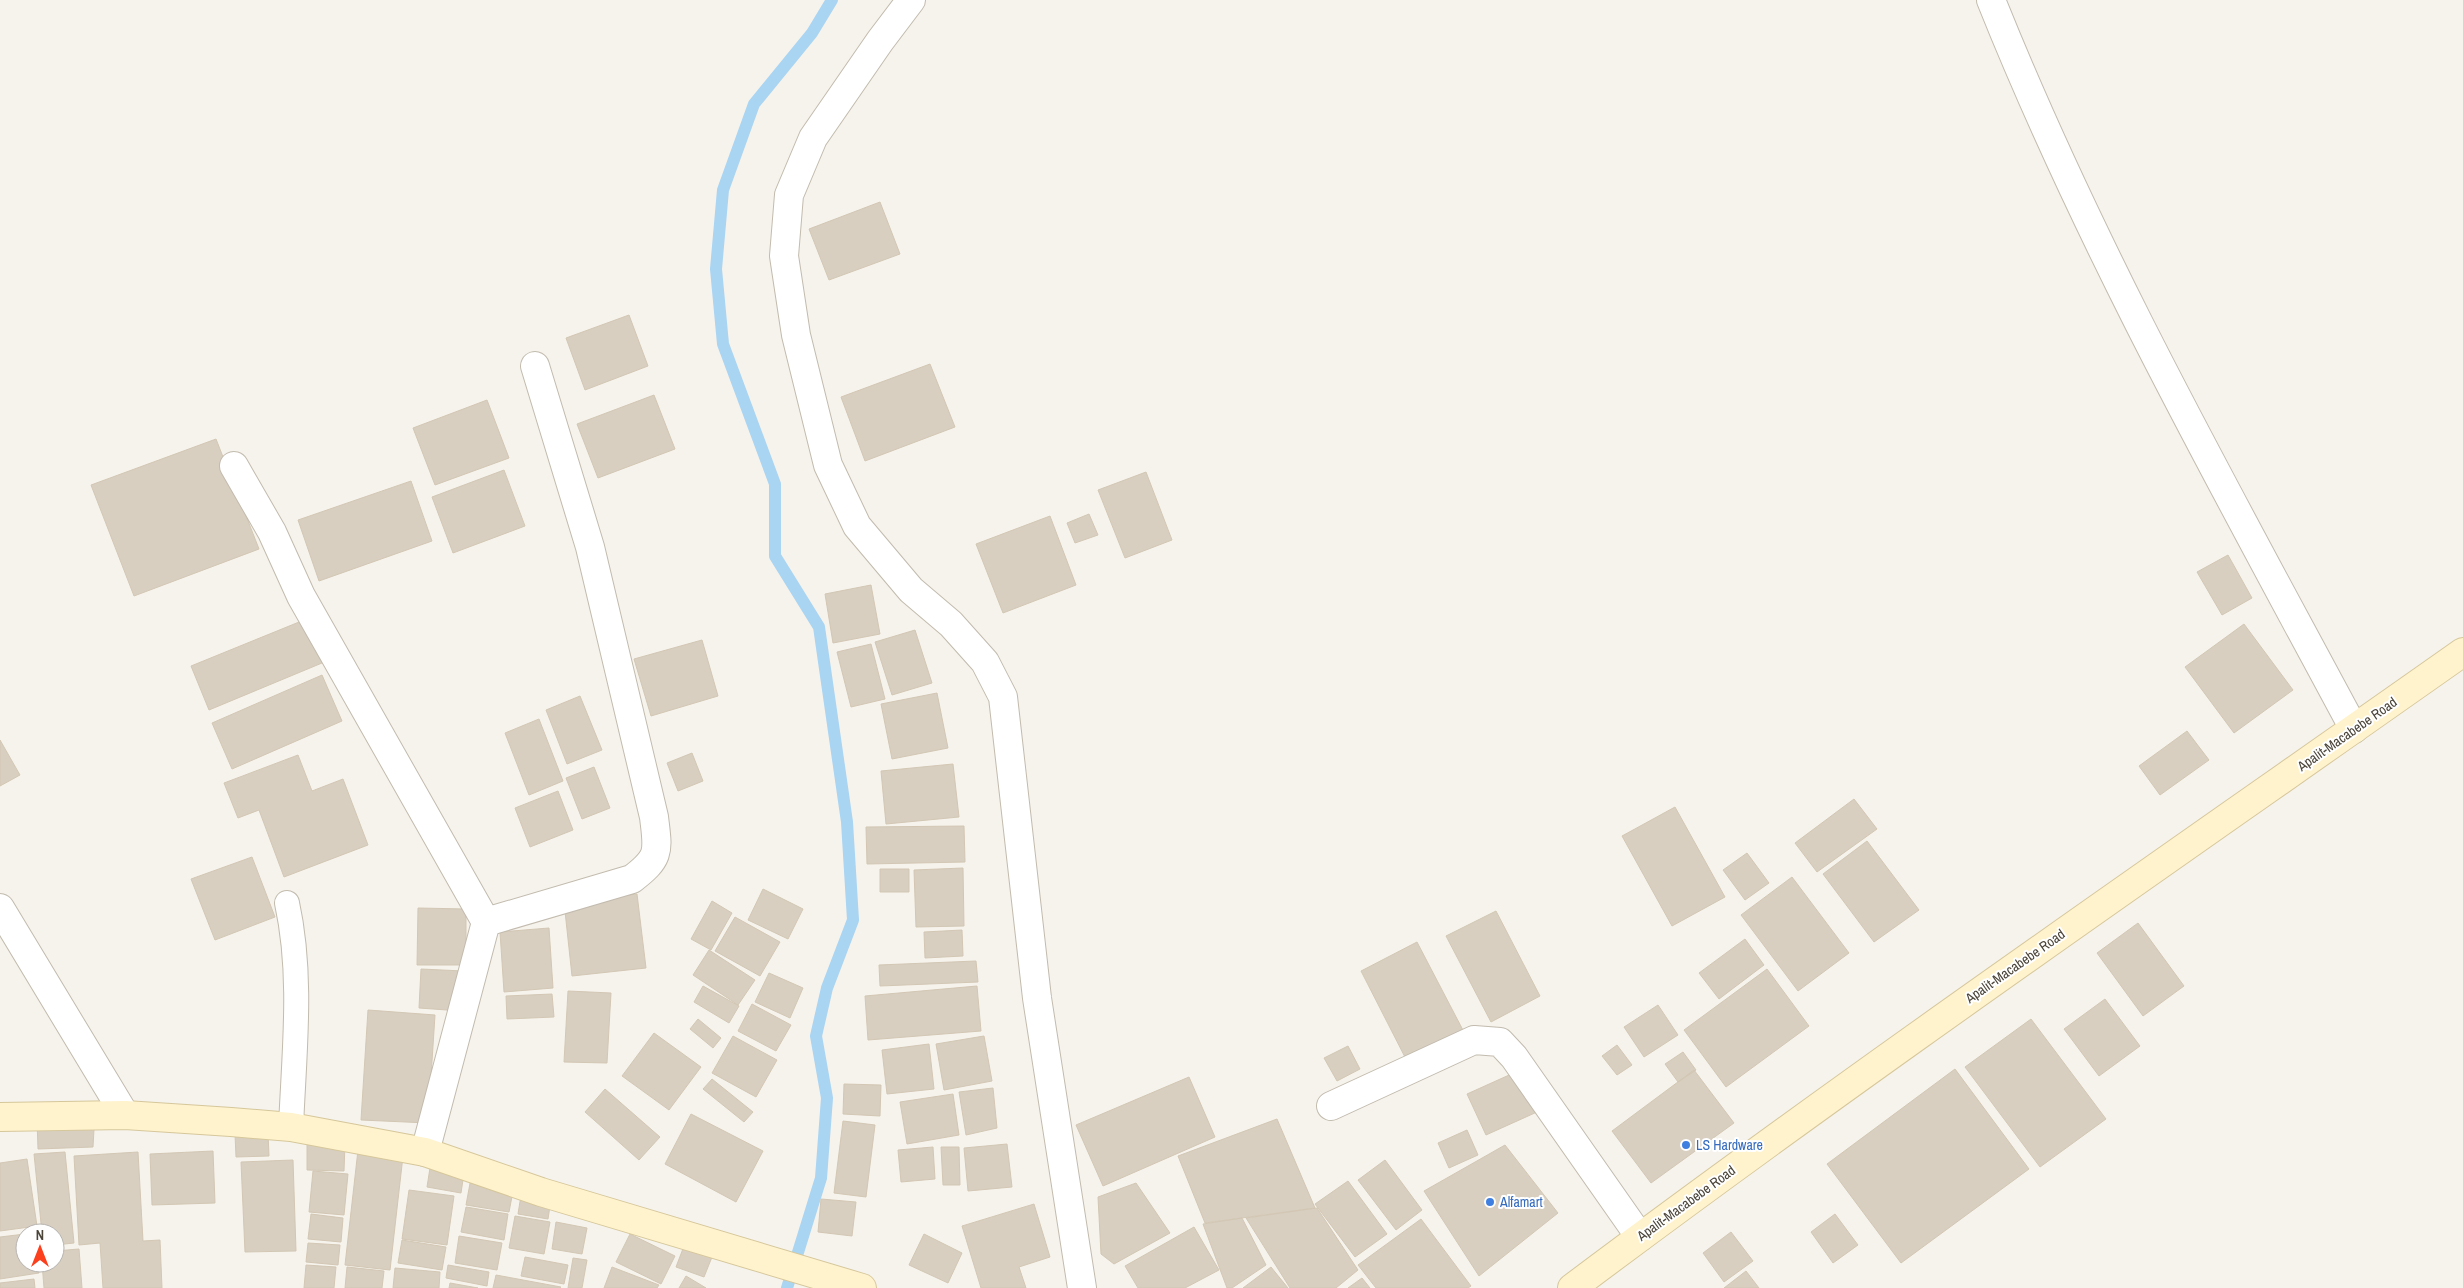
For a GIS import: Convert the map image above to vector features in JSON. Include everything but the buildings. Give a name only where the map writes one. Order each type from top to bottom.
[{"type":"main road","name":"Apalit-Macabebe Road","points":[[1572,1288],[1993,982],[2463,652]]},
{"type":"main road","points":[[0,1117],[125,1115],[291,1127],[425,1152],[541,1192],[852,1284]]},
{"type":"street","points":[[911,0],[880,40],[813,138],[789,195],[784,256],[796,335],[828,465],[857,526],[911,590],[952,624],[985,662],[1003,697],[1037,998],[1082,1288]]},
{"type":"street","points":[[1991,0],[2069,184],[2199,441],[2354,729]]},
{"type":"street","points":[[486,922],[632,879],[649,866],[658,849],[654,817],[590,547],[535,366]]},
{"type":"street","points":[[234,466],[272,532],[301,596],[486,922],[425,1152]]},
{"type":"street","points":[[0,908],[125,1115]]},
{"type":"street","points":[[1331,1106],[1474,1040],[1500,1042],[1514,1057],[1640,1237]]},
{"type":"lane","points":[[287,903],[294,942],[296,991],[291,1127]]},
{"type":"waterway","points":[[787,1288],[821,1178],[827,1098],[816,1036],[827,988],[853,920],[847,822],[819,627],[775,556],[775,484],[723,344],[716,269],[723,190],[754,104],[812,33],[832,0]]},
{"type":"place","name":"LS Hardware","points":[[1686,1145]]},
{"type":"place","name":"Alfamart","points":[[1490,1202]]}]
